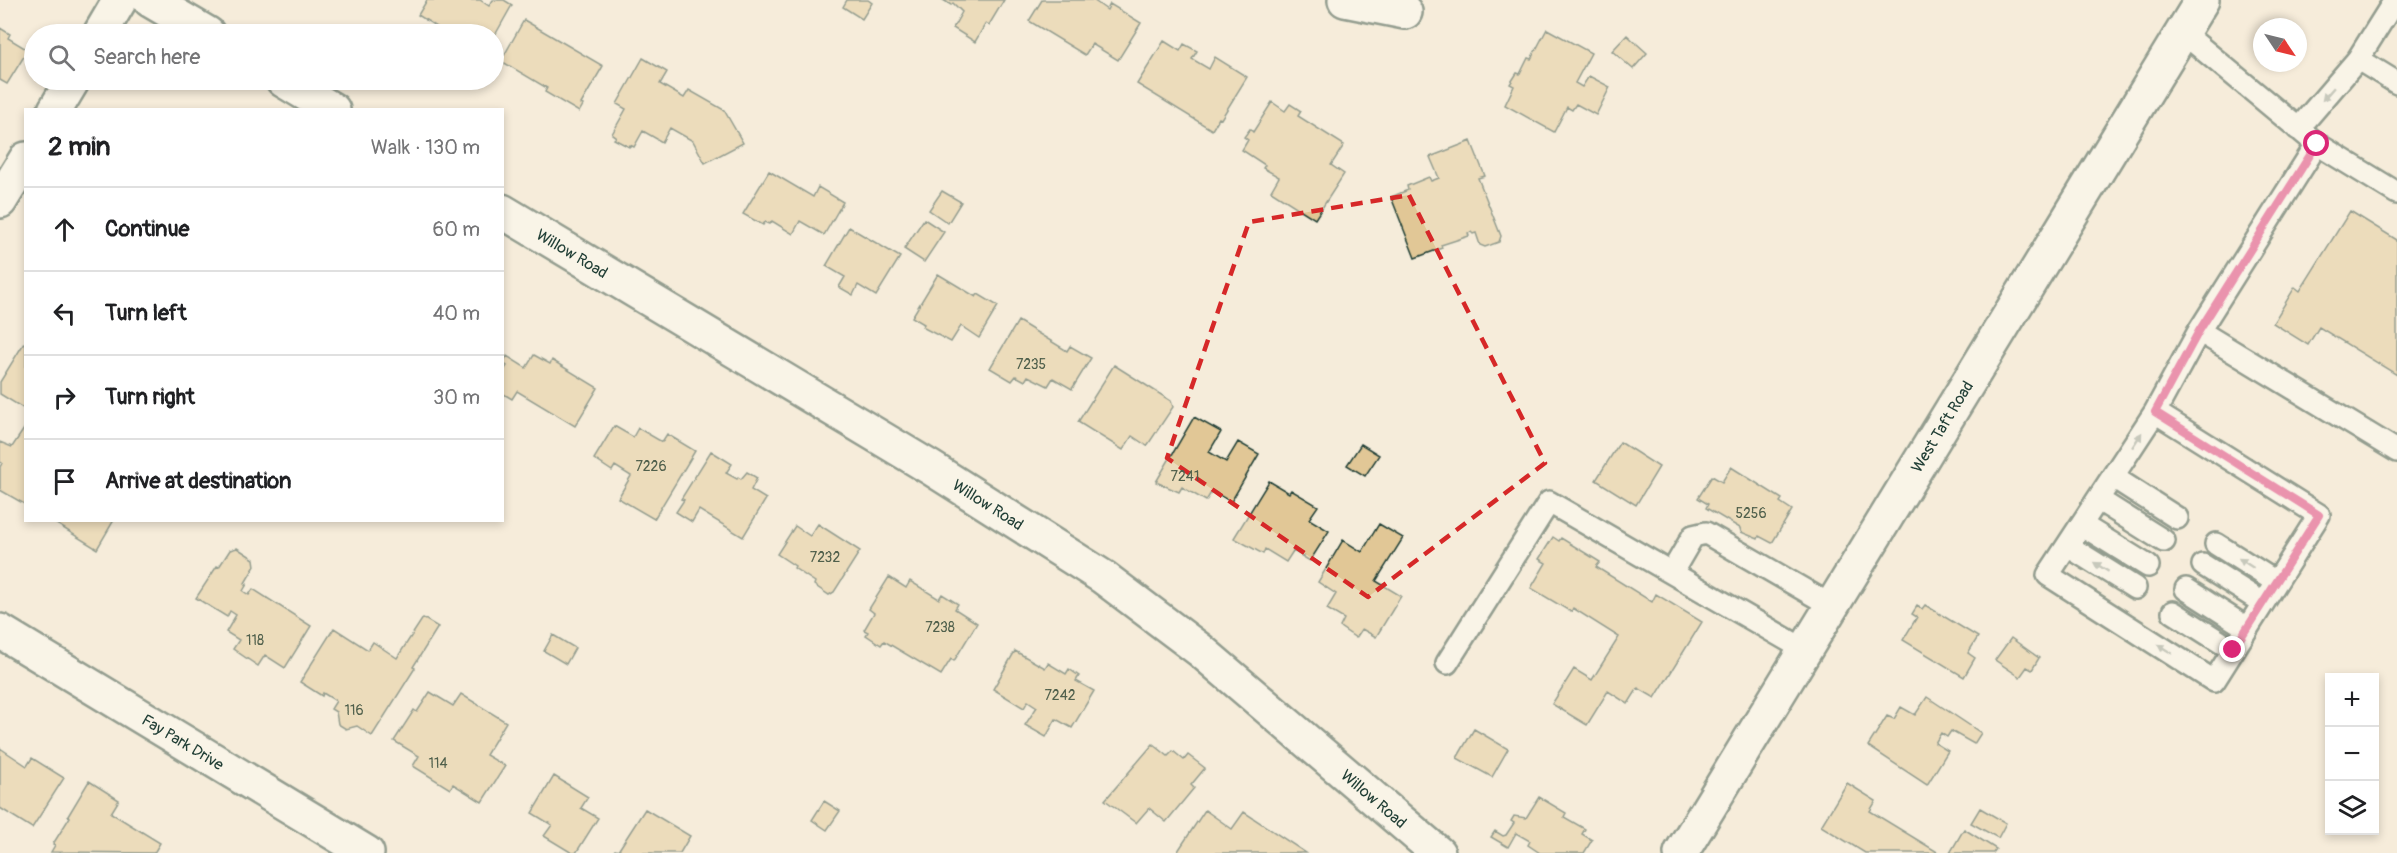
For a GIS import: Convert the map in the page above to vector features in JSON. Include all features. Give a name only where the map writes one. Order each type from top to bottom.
[{"type":"street","points":[[106,24],[120,0]]},
{"type":"street","points":[[150,0],[191,24]]},
{"type":"street","points":[[1345,0],[1405,12]]},
{"type":"street","name":"West Taft Road","points":[[1687,851],[1805,650],[2202,0]]},
{"type":"street","points":[[56,108],[67,90]]},
{"type":"street","points":[[300,90],[330,108]]},
{"type":"street","points":[[0,201],[24,162]]},
{"type":"street","name":"Willow Road","points":[[504,212],[932,468],[1103,577],[1200,650],[1438,853]]},
{"type":"street","name":"Fay Park Drive","points":[[0,631],[368,853]]},
{"type":"lane","points":[[2298,129],[2358,59],[2395,0]]},
{"type":"lane","points":[[2182,32],[2317,144],[2397,193]]},
{"type":"lane","points":[[2358,59],[2397,83]]},
{"type":"lane","points":[[2155,412],[2319,515],[2214,681],[2048,575],[2155,412],[2199,331],[2317,144]]},
{"type":"lane","points":[[2199,331],[2397,451]]},
{"type":"lane","points":[[2113,477],[2177,518]]},
{"type":"lane","points":[[2098,500],[2164,541]]},
{"type":"lane","points":[[1447,663],[1549,502],[1805,650]]},
{"type":"lane","points":[[2082,525],[2148,566]]},
{"type":"lane","points":[[1672,572],[1693,536],[1706,533],[1832,606]]},
{"type":"lane","points":[[2216,544],[2276,582]]},
{"type":"lane","points":[[2067,546],[2135,588]]},
{"type":"lane","points":[[2203,565],[2263,603]]},
{"type":"lane","points":[[2186,589],[2247,628]]},
{"type":"lane","points":[[2173,612],[2233,650]]},
{"type":"highlighted area","points":[[1409,195],[1545,463],[1368,597],[1167,458],[1249,222]]},
{"type":"building","points":[[427,0],[480,0],[489,6],[493,0],[504,0],[512,5],[501,24],[432,24],[418,15]]},
{"type":"building","points":[[847,0],[868,0],[872,3],[862,19],[843,7]]},
{"type":"building","points":[[943,0],[1004,0],[989,25],[986,23],[975,42],[953,28],[962,12],[953,3],[951,5]]},
{"type":"building","points":[[1042,0],[1093,0],[1107,10],[1110,4],[1141,23],[1118,60],[1092,44],[1085,55],[1029,21]]},
{"type":"building","points":[[524,20],[603,66],[581,104],[583,105],[579,112],[545,92],[547,88],[504,63],[504,56]]},
{"type":"building","points":[[0,28],[10,34],[8,38],[24,48],[24,56],[7,84],[0,80]]},
{"type":"building","points":[[1547,29],[1591,53],[1575,83],[1582,87],[1589,76],[1610,87],[1596,115],[1576,104],[1572,110],[1567,107],[1554,132],[1505,105],[1514,86],[1510,84],[1517,73],[1520,74],[1528,58],[1531,59]]},
{"type":"building","points":[[1627,35],[1647,53],[1633,69],[1612,51]]},
{"type":"building","points":[[1164,41],[1180,51],[1184,44],[1197,51],[1192,59],[1209,69],[1215,57],[1247,77],[1212,130],[1137,84]]},
{"type":"building","points":[[643,58],[667,72],[660,84],[684,98],[689,90],[724,110],[743,143],[705,163],[693,141],[670,128],[662,142],[643,131],[634,147],[630,145],[629,147],[614,139],[616,137],[612,134],[626,109],[617,104]]},
{"type":"building","points":[[1272,102],[1285,111],[1290,104],[1301,111],[1298,116],[1344,145],[1331,165],[1344,174],[1315,219],[1271,191],[1279,177],[1263,168],[1265,165],[1242,150],[1248,140],[1244,137],[1250,129],[1253,132]]},
{"type":"building","points":[[1471,141],[1485,176],[1478,178],[1501,236],[1499,242],[1485,247],[1480,245],[1476,233],[1471,232],[1468,233],[1469,236],[1441,245],[1442,248],[1415,258],[1391,197],[1408,190],[1407,186],[1429,177],[1431,181],[1439,178],[1430,157]]},
{"type":"building","points":[[769,171],[813,197],[818,187],[843,202],[824,235],[800,221],[793,234],[772,221],[770,224],[765,222],[763,225],[743,214]]},
{"type":"building","points":[[942,191],[961,202],[948,223],[929,210]]},
{"type":"building","points":[[2350,211],[2397,240],[2397,375],[2319,327],[2308,345],[2273,323],[2295,287],[2300,291]]},
{"type":"building","points":[[924,219],[944,232],[924,262],[904,249]]},
{"type":"building","points":[[849,227],[900,257],[876,296],[858,285],[853,295],[839,287],[845,277],[826,266]]},
{"type":"building","points":[[938,274],[976,297],[978,294],[998,306],[979,338],[961,326],[951,342],[922,327],[924,324],[912,317]]},
{"type":"building","points":[[1018,321],[1067,351],[1070,346],[1091,358],[1072,389],[1053,378],[1048,386],[1028,376],[1025,381],[1016,376],[1012,381],[990,368]]},
{"type":"building","points":[[24,343],[24,409],[0,394],[0,382]]},
{"type":"building","points":[[534,355],[550,364],[552,360],[598,388],[575,426],[517,391],[512,399],[504,394],[504,370],[507,366],[504,361],[507,356],[526,368]]},
{"type":"building","points":[[1114,365],[1171,401],[1173,407],[1147,446],[1132,436],[1123,450],[1078,422]]},
{"type":"building","points":[[1194,417],[1221,432],[1209,452],[1226,462],[1238,442],[1259,454],[1231,502],[1212,491],[1206,501],[1182,487],[1179,492],[1156,482]]},
{"type":"building","points":[[614,426],[633,437],[638,428],[662,442],[667,434],[695,451],[654,519],[618,498],[631,476],[615,466],[612,471],[594,459]]},
{"type":"building","points":[[24,429],[24,504],[0,490],[2,463],[0,462],[0,442],[12,447]]},
{"type":"building","points":[[1620,442],[1659,467],[1636,505],[1596,480]]},
{"type":"building","points":[[1361,444],[1379,455],[1365,476],[1347,465]]},
{"type":"building","points":[[711,451],[732,464],[726,473],[741,479],[747,472],[757,478],[751,490],[766,499],[743,537],[699,510],[692,522],[676,512],[684,500],[681,499]]},
{"type":"building","points":[[1731,467],[1782,499],[1780,502],[1792,510],[1772,543],[1759,536],[1758,539],[1741,532],[1740,528],[1706,508],[1708,504],[1698,498],[1712,476],[1722,482]]},
{"type":"building","points":[[1269,481],[1289,493],[1291,490],[1318,506],[1309,519],[1329,531],[1310,561],[1293,551],[1286,562],[1265,549],[1263,554],[1234,538]]},
{"type":"building","points":[[53,522],[113,522],[97,549]]},
{"type":"building","points":[[818,524],[860,551],[834,592],[829,595],[777,554],[795,526],[810,536]]},
{"type":"building","points":[[1379,524],[1403,538],[1376,581],[1401,596],[1376,637],[1362,629],[1356,638],[1340,627],[1344,619],[1327,609],[1336,594],[1318,582],[1343,540],[1362,552]]},
{"type":"building","points":[[1553,537],[1559,541],[1561,538],[1600,562],[1596,567],[1652,602],[1656,594],[1702,622],[1655,698],[1638,688],[1628,704],[1608,691],[1587,725],[1552,704],[1574,669],[1592,680],[1619,637],[1573,608],[1571,612],[1531,588],[1546,563],[1539,559]]},
{"type":"building","points":[[237,548],[254,559],[255,566],[243,591],[249,595],[253,589],[311,626],[285,668],[265,655],[258,666],[233,649],[239,640],[226,632],[236,615],[230,611],[227,617],[196,598],[230,550]]},
{"type":"building","points":[[889,577],[906,588],[910,581],[939,599],[942,594],[958,604],[955,609],[977,623],[954,661],[951,659],[941,675],[884,641],[881,645],[866,635],[868,632],[864,630],[874,613],[869,609]]},
{"type":"building","points":[[1925,605],[1978,637],[1968,653],[1975,658],[1964,677],[1903,640],[1917,617],[1912,614],[1917,606],[1922,609]]},
{"type":"building","points":[[423,618],[438,627],[372,736],[357,726],[346,729],[338,724],[336,712],[331,709],[336,701],[323,693],[322,696],[300,682],[334,628],[368,650],[373,642],[397,658]]},
{"type":"building","points":[[553,635],[575,648],[566,664],[544,651]]},
{"type":"building","points":[[2011,638],[2039,658],[2032,670],[2027,667],[2020,677],[1995,660]]},
{"type":"building","points":[[1015,651],[1045,668],[1048,663],[1066,674],[1069,669],[1079,676],[1076,681],[1094,691],[1072,728],[1056,719],[1046,737],[1025,725],[1037,707],[1028,701],[1024,708],[993,689]]},
{"type":"building","points":[[430,692],[453,706],[461,694],[506,722],[486,755],[505,766],[482,802],[453,784],[450,789],[413,766],[419,756],[394,741],[414,710],[417,712]]},
{"type":"building","points":[[1927,697],[1981,733],[1974,744],[1951,731],[1947,737],[1941,733],[1935,743],[1948,751],[1927,785],[1868,746],[1887,716],[1894,719],[1901,707],[1915,715]]},
{"type":"building","points":[[1474,729],[1508,749],[1492,777],[1457,758]]},
{"type":"building","points":[[1153,744],[1168,756],[1173,751],[1184,760],[1188,755],[1205,768],[1191,785],[1194,788],[1166,822],[1149,808],[1136,823],[1105,800]]},
{"type":"building","points":[[0,748],[27,766],[32,758],[64,778],[32,828],[0,808]]},
{"type":"building","points":[[554,776],[588,797],[581,808],[598,818],[576,853],[572,853],[544,836],[552,825],[532,813]]},
{"type":"building","points":[[89,781],[119,800],[111,813],[160,843],[154,853],[51,852],[55,845],[53,844]]},
{"type":"building","points":[[1847,783],[1876,801],[1870,811],[1939,853],[1865,853],[1821,826]]},
{"type":"building","points":[[1539,797],[1566,813],[1564,817],[1585,829],[1582,834],[1592,840],[1584,853],[1540,853],[1528,845],[1530,841],[1516,833],[1508,847],[1491,837],[1495,831],[1503,836],[1506,835],[1514,823],[1511,821],[1514,816],[1526,818]]},
{"type":"building","points":[[824,801],[840,811],[827,830],[812,820]]},
{"type":"building","points":[[1980,808],[2006,823],[1998,838],[1971,823]]},
{"type":"building","points":[[645,809],[690,836],[680,853],[613,853],[615,850],[618,851]]},
{"type":"building","points":[[1205,810],[1232,829],[1244,812],[1306,853],[1180,853],[1178,851]]},
{"type":"building","points":[[1964,829],[1996,849],[1993,853],[1950,853]]},
{"type":"route","points":[[2233,650],[2319,515],[2155,412],[2199,331],[2317,144]]}]
